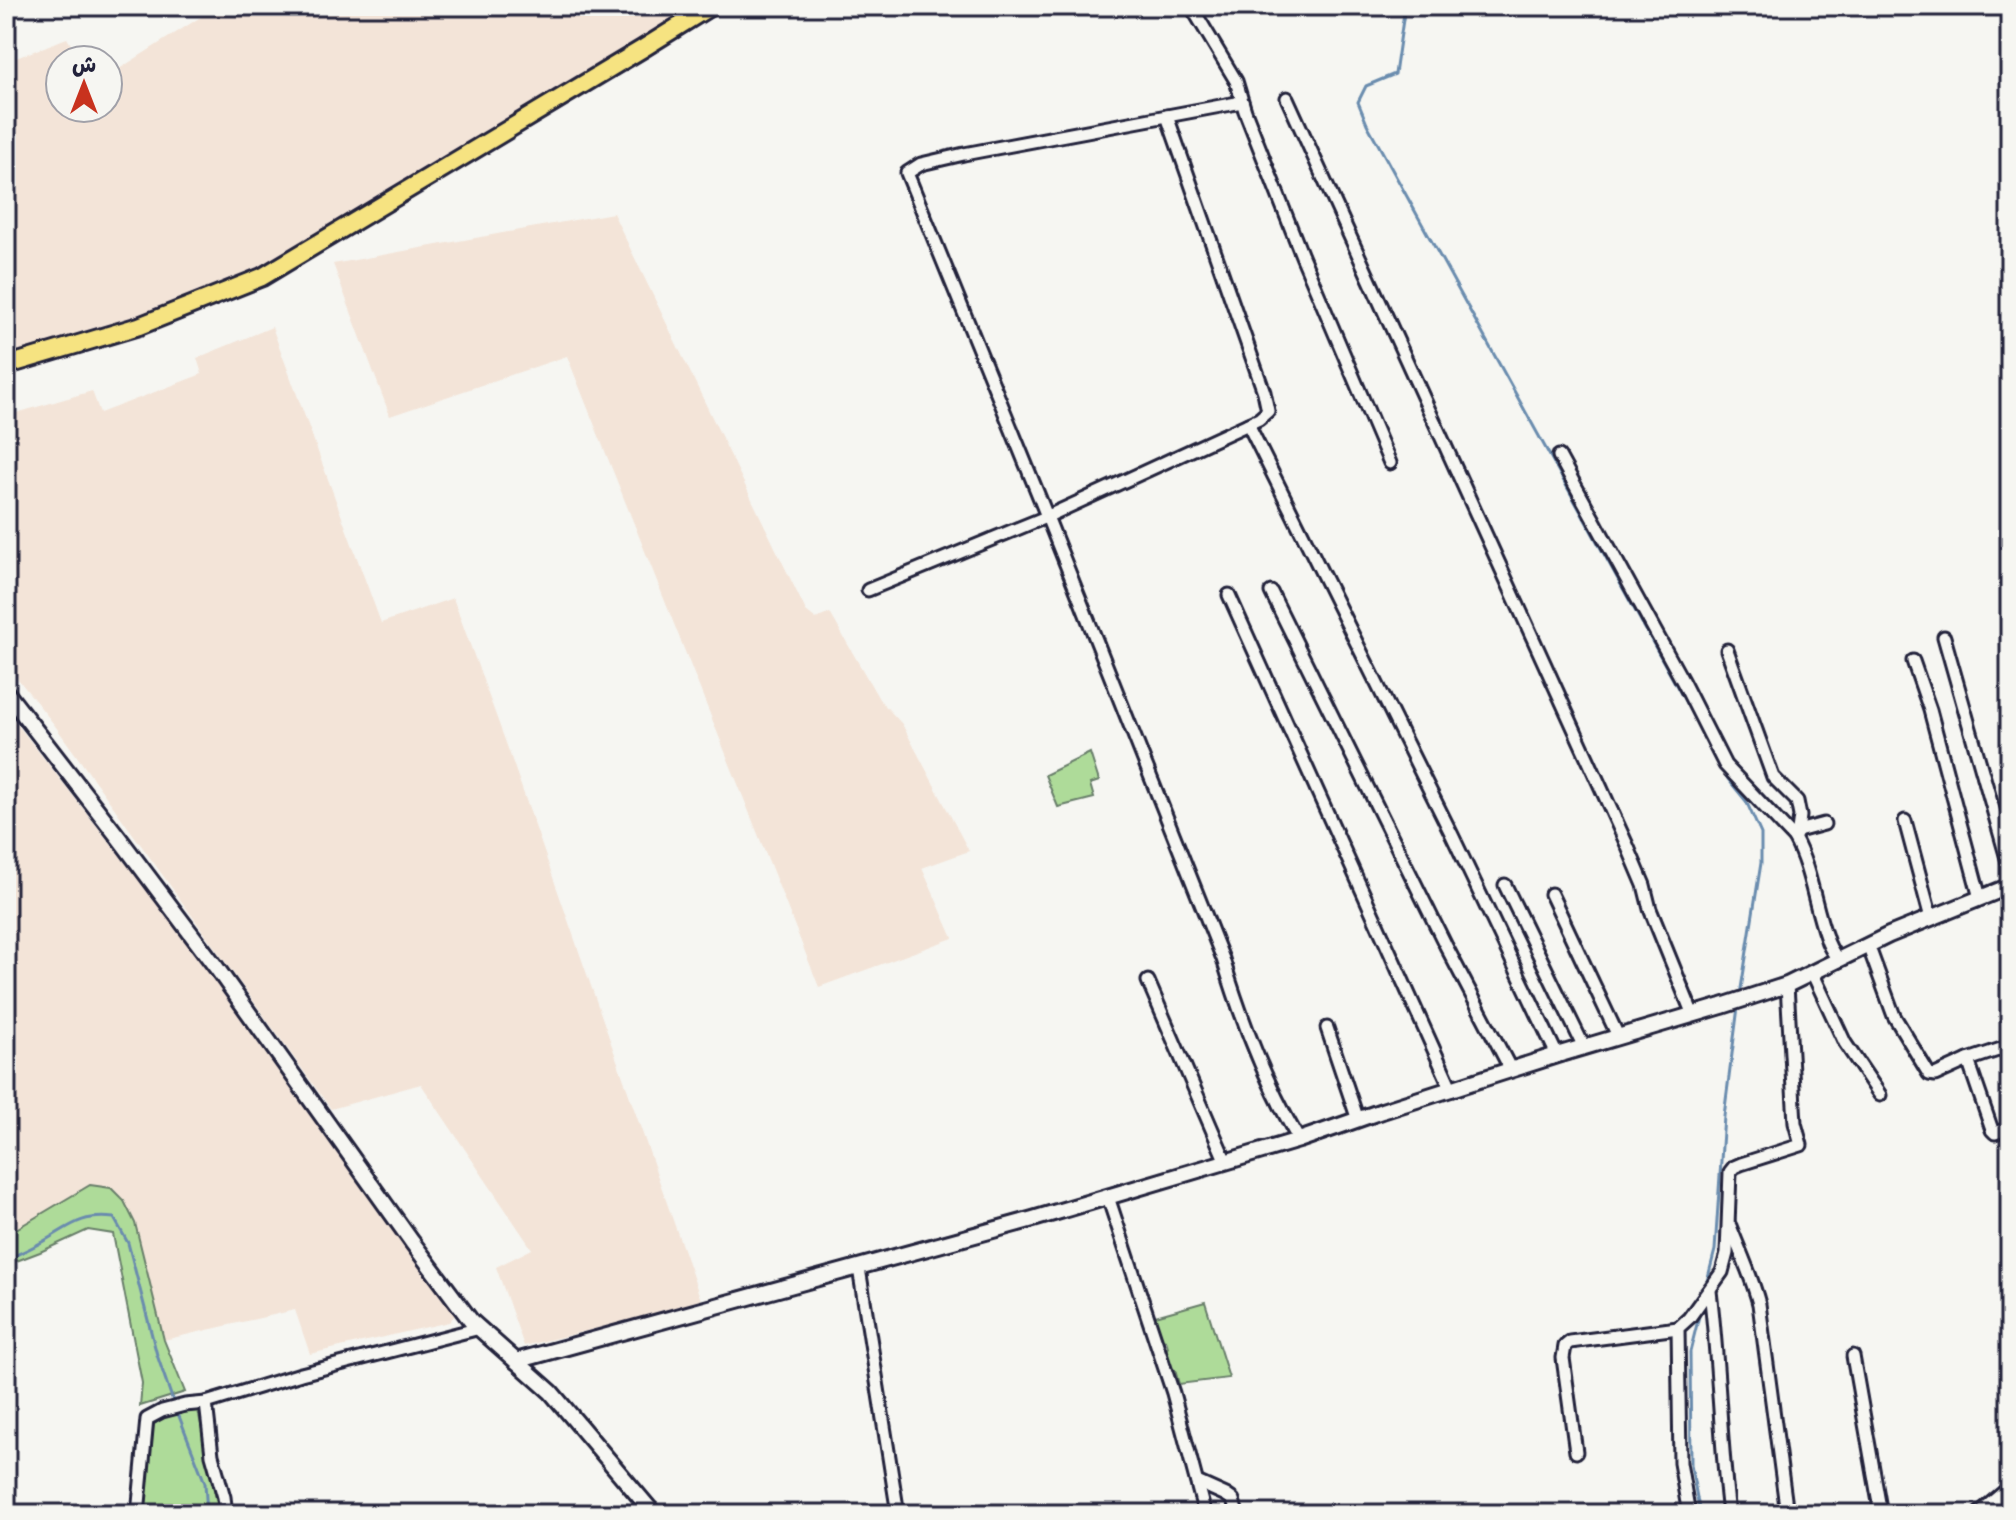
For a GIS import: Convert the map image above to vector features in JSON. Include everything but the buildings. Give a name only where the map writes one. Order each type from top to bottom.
[{"type":"main road","points":[[7,365],[139,326],[262,277],[711,6]]},
{"type":"street","points":[[1191,6],[1236,81],[1302,256],[1390,463]]},
{"type":"street","points":[[1287,98],[1627,845],[1693,1015]]},
{"type":"street","points":[[1242,102],[936,160],[921,164],[907,173],[1223,959],[1239,1011],[1279,1107],[1299,1140]]},
{"type":"street","points":[[868,590],[1046,517],[1259,419],[1268,411],[1167,116]]},
{"type":"street","points":[[1248,424],[1452,835],[1557,1055]]},
{"type":"street","points":[[1559,456],[1725,765],[1796,834],[1826,940],[1838,960]]},
{"type":"street","points":[[1271,592],[1446,946],[1511,1070]]},
{"type":"street","points":[[1229,595],[1452,1090]]},
{"type":"street","points":[[1944,637],[2010,869]]},
{"type":"street","points":[[1727,650],[1773,777],[1797,801],[1800,816],[1796,834]]},
{"type":"street","points":[[1913,661],[1930,710],[1980,898]]},
{"type":"street","points":[[6,692],[216,967],[471,1321],[551,1392],[654,1514]]},
{"type":"street","points":[[1905,821],[1931,918]]},
{"type":"street","points":[[1796,834],[1824,824]]},
{"type":"street","points":[[1505,885],[1584,1047]]},
{"type":"street","points":[[516,1361],[1108,1197],[1722,1006],[1787,985],[1868,945],[2010,886]]},
{"type":"street","points":[[1551,894],[1618,1036]]},
{"type":"street","points":[[1868,945],[1894,1016],[1929,1074],[1935,1075],[2010,1046]]},
{"type":"street","points":[[1812,972],[1845,1043],[1880,1095]]},
{"type":"street","points":[[1148,981],[1226,1162]]},
{"type":"street","points":[[1576,1452],[1563,1358],[1565,1346],[1570,1342],[1678,1328],[1689,1318],[1722,1272],[1727,1253],[1730,1172],[1734,1167],[1801,1145],[1795,1123],[1787,985]]},
{"type":"street","points":[[1327,1028],[1358,1120]]},
{"type":"street","points":[[1968,1060],[1992,1130],[1995,1133],[2010,1128]]},
{"type":"street","points":[[1108,1197],[1173,1393],[1205,1514]]},
{"type":"street","points":[[1729,1221],[1759,1304],[1787,1514]]},
{"type":"street","points":[[859,1268],[896,1513]]},
{"type":"street","points":[[1710,1291],[1729,1514]]},
{"type":"street","points":[[138,1514],[147,1419],[162,1411],[206,1403],[301,1374],[480,1328]]},
{"type":"street","points":[[1678,1328],[1680,1463],[1689,1514]]},
{"type":"street","points":[[1853,1356],[1881,1514]]},
{"type":"street","points":[[206,1403],[212,1455],[226,1514]]},
{"type":"street","points":[[1197,1482],[1233,1500],[1237,1514]]},
{"type":"street","points":[[1978,1514],[2010,1487]]},
{"type":"shaded area","points":[[218,6],[711,6],[262,277],[176,310],[6,357],[6,62],[44,47],[44,124],[124,124],[124,66]]},
{"type":"shaded area","points":[[67,38],[71,44],[52,44]]},
{"type":"shaded area","points":[[613,213],[806,611],[816,619],[830,613],[879,699],[902,724],[969,851],[922,868],[953,938],[819,987],[567,356],[390,416],[333,264]]},
{"type":"shaded area","points":[[272,327],[381,623],[453,598],[702,1303],[524,1346],[496,1267],[532,1249],[421,1084],[331,1109],[53,723],[6,664],[6,416],[92,391],[100,413],[202,374],[197,358]]},
{"type":"shaded area","points":[[6,710],[207,967],[456,1314],[449,1322],[310,1354],[295,1310],[164,1340],[135,1223],[90,1186],[6,1235]]},
{"type":"green space","points":[[1090,753],[1099,781],[1090,784],[1094,798],[1058,807],[1045,775]]},
{"type":"green space","points":[[90,1185],[111,1188],[124,1201],[135,1223],[164,1340],[185,1392],[140,1406],[142,1383],[113,1234],[88,1230],[6,1265],[6,1235]]},
{"type":"green space","points":[[1205,1302],[1229,1378],[1179,1384],[1165,1352],[1168,1347],[1166,1340],[1160,1339],[1152,1317]]},
{"type":"green space","points":[[198,1410],[219,1514],[145,1514],[153,1425],[164,1417]]},
{"type":"waterway","points":[[1405,6],[1395,74],[1366,86],[1358,102],[1367,124],[1701,730]]},
{"type":"waterway","points":[[1722,768],[1746,801],[1761,834],[1761,863],[1740,995]]},
{"type":"waterway","points":[[1706,1285],[1715,1250],[1724,1116],[1738,1007]]},
{"type":"waterway","points":[[6,1260],[75,1223],[92,1218],[114,1218],[128,1243],[157,1355],[174,1404]]},
{"type":"waterway","points":[[1700,1312],[1690,1352],[1691,1465],[1700,1514]]},
{"type":"waterway","points":[[177,1411],[205,1483],[207,1514]]}]
